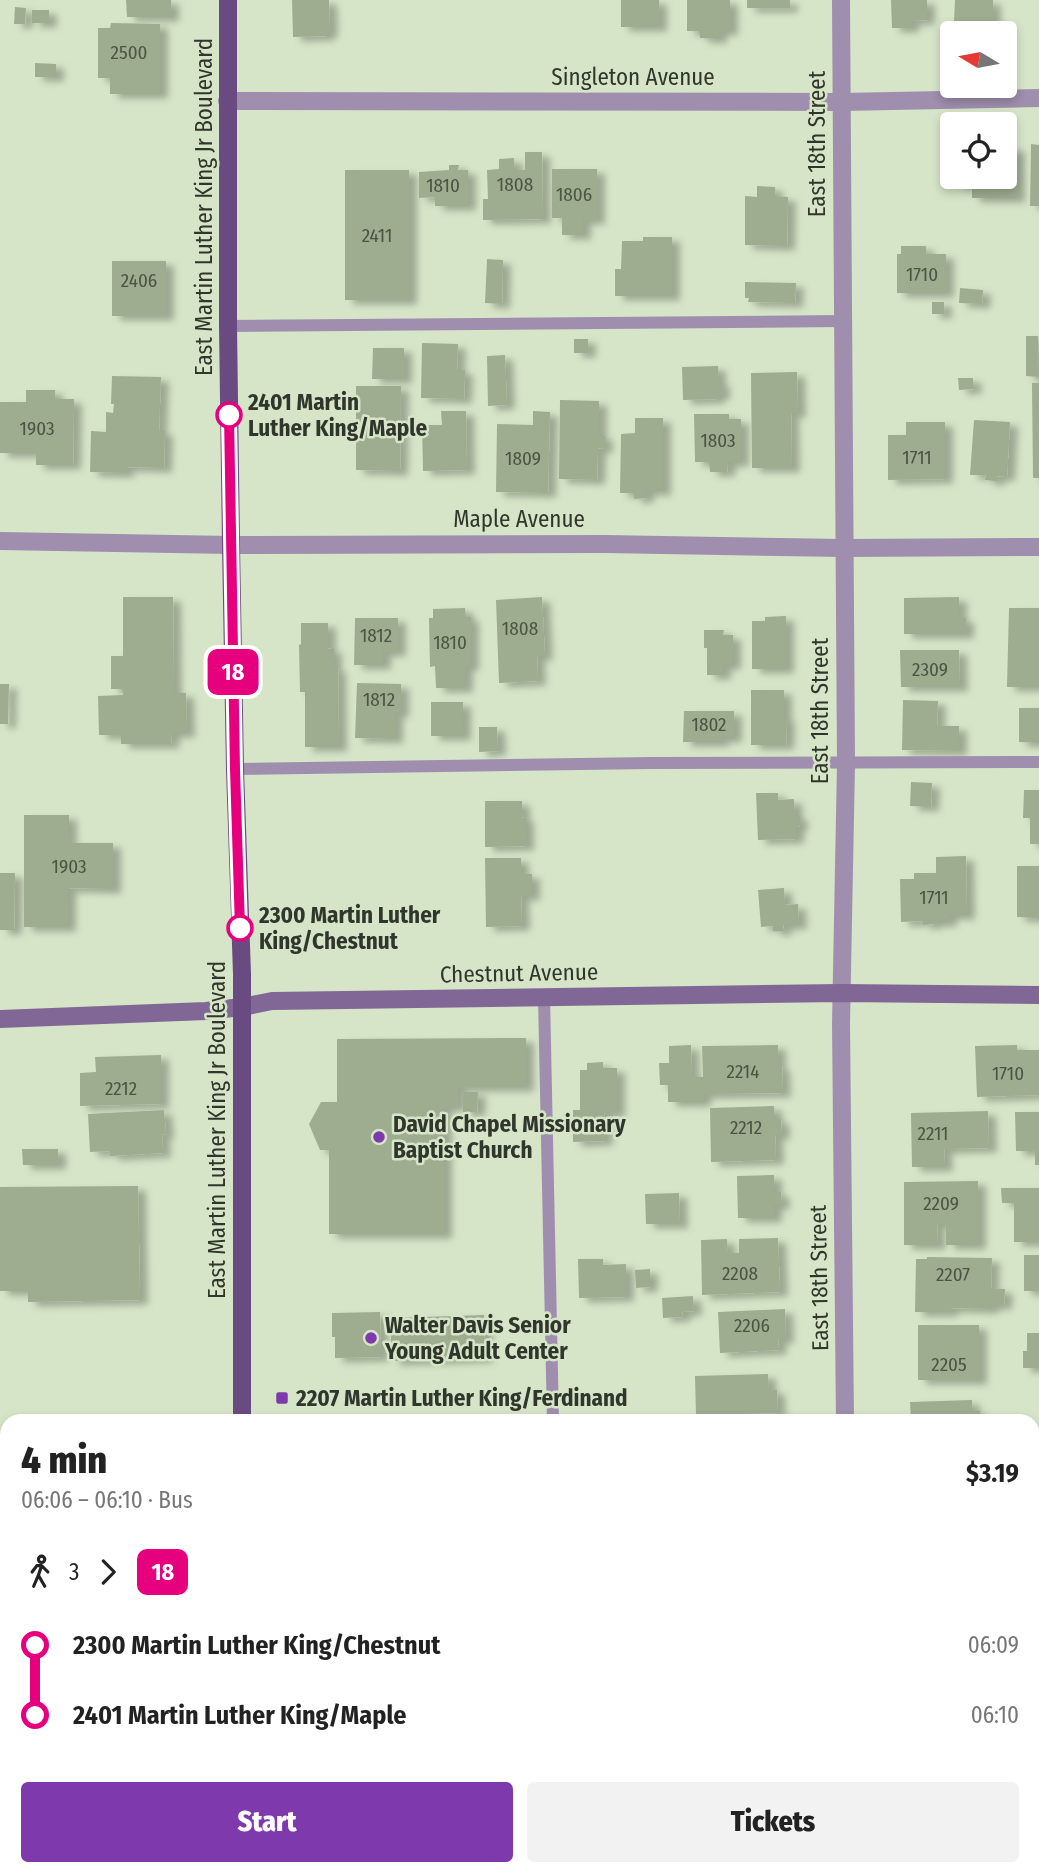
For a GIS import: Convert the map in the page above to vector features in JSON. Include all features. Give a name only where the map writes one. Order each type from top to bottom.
[{"type":"main road","name":"East Martin Luther King Jr Boulevard","points":[[228,0],[231,545],[242,1007],[242,1414]]},
{"type":"main road","name":"Chestnut Avenue","points":[[0,1019],[206,1011],[272,1001],[841,993],[1039,995]]},
{"type":"street","name":"East 18th Street","points":[[841,0],[846,764],[841,993],[845,1414]]},
{"type":"street","name":"Singleton Avenue","points":[[227,101],[842,102],[1039,98]]},
{"type":"street","name":"Maple Avenue","points":[[0,541],[231,545],[1039,547]]},
{"type":"lane","points":[[228,326],[843,321]]},
{"type":"lane","points":[[235,769],[1039,762]]},
{"type":"lane","points":[[544,997],[554,1414]]},
{"type":"building","points":[[126,0],[171,0],[171,17],[127,17]]},
{"type":"building","points":[[292,0],[329,0],[330,32],[327,32],[327,36],[293,37]]},
{"type":"building","points":[[621,0],[659,0],[659,27],[621,27]]},
{"type":"building","points":[[687,0],[730,0],[730,31],[719,31],[719,39],[700,38],[699,31],[687,31]]},
{"type":"building","points":[[747,0],[790,0],[790,8],[747,8]]},
{"type":"building","points":[[891,0],[927,0],[927,20],[911,21],[911,28],[892,28]]},
{"type":"building","points":[[955,0],[993,0],[993,21],[954,21]]},
{"type":"building","points":[[15,7],[26,8],[25,24],[14,24]]},
{"type":"building","points":[[32,10],[49,10],[49,23],[32,23]]},
{"type":"building","points":[[111,23],[160,24],[160,94],[110,94],[110,78],[98,78],[98,28],[110,28]]},
{"type":"building","points":[[35,63],[56,64],[56,77],[35,77]]},
{"type":"building","points":[[1031,144],[1039,145],[1039,206],[1030,206]]},
{"type":"building","points":[[525,152],[542,152],[543,219],[483,220],[483,199],[488,199],[487,170],[499,169],[499,159],[514,158],[515,170],[525,170]]},
{"type":"building","points":[[449,165],[459,165],[458,170],[468,170],[468,206],[435,206],[435,197],[419,198],[419,172],[449,170]]},
{"type":"building","points":[[552,169],[597,169],[597,220],[583,220],[583,235],[562,235],[562,218],[552,218]]},
{"type":"building","points":[[345,170],[409,170],[409,300],[345,300]]},
{"type":"building","points":[[757,186],[775,187],[775,196],[788,197],[787,246],[745,245],[745,196],[757,197]]},
{"type":"building","points":[[972,189],[1017,189],[1017,198],[972,198]]},
{"type":"building","points":[[643,237],[672,237],[672,296],[615,296],[615,269],[621,269],[622,241],[643,241]]},
{"type":"building","points":[[901,246],[926,246],[926,254],[946,254],[946,293],[897,293],[897,254],[901,254]]},
{"type":"building","points":[[487,259],[503,260],[502,304],[485,303]]},
{"type":"building","points":[[112,261],[166,261],[166,316],[112,316]]},
{"type":"building","points":[[745,282],[796,283],[795,303],[748,302],[749,298],[745,298]]},
{"type":"building","points":[[960,288],[983,290],[982,304],[959,303]]},
{"type":"building","points":[[932,302],[944,302],[944,314],[932,314]]},
{"type":"building","points":[[1026,336],[1038,336],[1039,377],[1026,376]]},
{"type":"building","points":[[574,339],[588,339],[588,353],[574,353]]},
{"type":"building","points":[[422,343],[458,344],[457,370],[465,370],[464,399],[421,398]]},
{"type":"building","points":[[373,348],[404,348],[404,379],[372,379]]},
{"type":"building","points":[[505,355],[507,405],[488,406],[487,356]]},
{"type":"building","points":[[718,366],[718,382],[722,382],[722,395],[717,395],[717,399],[683,400],[682,367]]},
{"type":"building","points":[[797,372],[798,413],[791,413],[792,468],[752,468],[751,373]]},
{"type":"building","points":[[112,376],[161,377],[159,431],[165,431],[164,468],[126,467],[126,473],[90,472],[91,431],[106,432],[106,412],[113,413]]},
{"type":"building","points":[[958,378],[973,378],[974,389],[959,390]]},
{"type":"building","points":[[1032,383],[1039,383],[1039,478],[1033,478]]},
{"type":"building","points":[[356,386],[401,386],[400,471],[356,470]]},
{"type":"building","points":[[26,390],[55,390],[55,399],[74,399],[73,465],[36,465],[36,453],[0,453],[0,402],[26,402]]},
{"type":"building","points":[[560,400],[599,401],[599,436],[605,436],[605,449],[598,448],[597,480],[559,479]]},
{"type":"building","points":[[441,411],[466,411],[467,470],[423,471],[422,425],[442,425]]},
{"type":"building","points":[[533,411],[550,412],[548,493],[496,492],[497,424],[533,425]]},
{"type":"building","points":[[694,414],[729,414],[729,419],[741,419],[741,462],[728,462],[727,472],[710,472],[709,462],[695,462]]},
{"type":"building","points":[[635,418],[663,418],[663,491],[646,491],[646,498],[634,499],[634,493],[620,493],[621,434],[635,433]]},
{"type":"building","points":[[974,420],[1010,422],[1007,477],[997,476],[997,481],[985,480],[986,475],[970,475]]},
{"type":"building","points":[[906,422],[945,422],[945,479],[888,480],[888,435],[906,435]]},
{"type":"building","points":[[123,597],[173,597],[174,693],[186,693],[187,733],[172,733],[171,744],[121,744],[121,735],[99,735],[98,696],[123,695],[122,689],[111,689],[111,656],[123,656]]},
{"type":"building","points":[[542,597],[545,656],[537,656],[538,681],[499,683],[496,600]]},
{"type":"building","points":[[959,597],[959,618],[966,618],[966,634],[904,634],[904,598]]},
{"type":"building","points":[[465,608],[466,617],[471,617],[471,666],[465,666],[465,688],[436,688],[435,666],[430,667],[429,618],[433,618],[433,609]]},
{"type":"building","points":[[1009,608],[1039,608],[1039,687],[1007,687]]},
{"type":"building","points":[[786,616],[786,669],[752,669],[752,621]]},
{"type":"building","points":[[355,618],[398,618],[398,652],[383,652],[383,665],[354,665]]},
{"type":"building","points":[[301,623],[328,623],[328,649],[334,648],[334,668],[338,668],[339,747],[305,747],[305,692],[300,692]]},
{"type":"building","points":[[704,630],[724,630],[723,635],[733,635],[733,665],[723,665],[723,675],[707,675]]},
{"type":"building","points":[[900,650],[959,650],[960,687],[901,687]]},
{"type":"building","points":[[357,683],[401,684],[401,713],[395,713],[395,739],[355,738]]},
{"type":"building","points":[[0,684],[9,684],[8,724],[0,724]]},
{"type":"building","points":[[751,690],[784,690],[786,745],[751,745]]},
{"type":"building","points":[[903,700],[938,701],[937,726],[959,726],[959,751],[902,750]]},
{"type":"building","points":[[431,702],[463,702],[463,736],[431,736]]},
{"type":"building","points":[[1019,708],[1039,708],[1039,743],[1019,742]]},
{"type":"building","points":[[684,711],[734,711],[734,738],[721,738],[721,742],[683,742]]},
{"type":"building","points":[[479,727],[497,727],[498,751],[479,752]]},
{"type":"building","points":[[911,782],[932,783],[931,807],[910,806]]},
{"type":"building","points":[[1024,790],[1039,790],[1039,844],[1030,844],[1030,818],[1023,818]]},
{"type":"building","points":[[756,793],[778,793],[778,800],[794,799],[795,816],[800,816],[796,839],[758,840]]},
{"type":"building","points":[[485,801],[522,801],[522,818],[526,817],[526,846],[485,847]]},
{"type":"building","points":[[24,815],[69,815],[69,843],[113,843],[113,889],[68,888],[68,927],[24,927]]},
{"type":"building","points":[[966,856],[967,915],[949,915],[949,922],[934,924],[923,925],[923,921],[901,922],[900,879],[914,879],[914,873],[936,873],[936,857]]},
{"type":"building","points":[[485,858],[521,858],[521,874],[532,874],[532,896],[521,896],[522,926],[486,927]]},
{"type":"building","points":[[1017,866],[1039,866],[1039,918],[1017,917]]},
{"type":"building","points":[[0,873],[15,873],[14,930],[0,930]]},
{"type":"building","points":[[784,888],[785,905],[798,904],[799,925],[783,925],[784,931],[773,931],[773,926],[761,927],[758,890]]},
{"type":"building","name":"David Chapel Missionary Baptist Church","points":[[526,1038],[526,1087],[458,1087],[458,1107],[444,1107],[444,1234],[329,1234],[329,1150],[320,1150],[309,1124],[321,1102],[337,1102],[337,1039]]},
{"type":"building","points":[[691,1045],[692,1077],[703,1077],[702,1046],[778,1045],[778,1066],[782,1066],[783,1093],[703,1094],[703,1102],[668,1102],[668,1085],[660,1085],[659,1063],[669,1063],[669,1046]]},
{"type":"building","points":[[1017,1045],[1017,1050],[1039,1050],[1039,1095],[977,1097],[975,1046]]},
{"type":"building","points":[[161,1055],[161,1104],[80,1106],[80,1073],[96,1072],[95,1057]]},
{"type":"building","points":[[603,1062],[603,1068],[617,1068],[617,1113],[604,1113],[605,1141],[573,1142],[573,1110],[580,1110],[580,1070],[587,1070],[587,1063]]},
{"type":"building","points":[[463,1092],[478,1092],[477,1112],[463,1112]]},
{"type":"building","points":[[774,1106],[775,1119],[781,1119],[782,1135],[775,1135],[776,1160],[711,1162],[710,1108]]},
{"type":"building","points":[[164,1110],[166,1134],[162,1135],[163,1153],[110,1156],[110,1151],[90,1152],[88,1114]]},
{"type":"building","points":[[988,1111],[989,1148],[944,1149],[945,1167],[912,1167],[911,1113]]},
{"type":"building","points":[[1015,1112],[1039,1112],[1039,1165],[1035,1165],[1035,1151],[1016,1151]]},
{"type":"building","points":[[22,1149],[58,1149],[58,1165],[23,1165]]},
{"type":"building","points":[[774,1175],[774,1192],[781,1192],[782,1205],[774,1205],[774,1218],[738,1218],[737,1176]]},
{"type":"building","points":[[978,1181],[978,1245],[946,1245],[946,1224],[937,1224],[938,1245],[904,1245],[904,1182]]},
{"type":"building","points":[[138,1186],[140,1300],[28,1302],[28,1291],[0,1291],[0,1187]]},
{"type":"building","points":[[1001,1188],[1039,1188],[1039,1242],[1014,1242],[1014,1203],[1002,1203]]},
{"type":"building","points":[[679,1193],[680,1224],[646,1224],[645,1194]]},
{"type":"building","points":[[778,1238],[780,1292],[702,1295],[701,1240],[727,1239],[728,1253],[739,1253],[739,1239]]},
{"type":"building","points":[[1024,1255],[1039,1255],[1039,1291],[1024,1291]]},
{"type":"building","points":[[992,1258],[991,1288],[1005,1289],[1004,1305],[991,1305],[991,1309],[950,1308],[950,1312],[915,1312],[916,1259]]},
{"type":"building","points":[[578,1259],[603,1259],[603,1265],[626,1264],[626,1297],[579,1298]]},
{"type":"building","points":[[650,1269],[650,1287],[636,1288],[635,1270]]},
{"type":"building","points":[[693,1296],[694,1311],[682,1312],[683,1317],[663,1318],[662,1298]]},
{"type":"building","points":[[785,1309],[786,1339],[778,1339],[779,1350],[720,1353],[718,1312]]},
{"type":"building","points":[[380,1312],[381,1357],[335,1358],[332,1313]]},
{"type":"building","points":[[484,1315],[485,1358],[392,1361],[390,1318]]},
{"type":"building","points":[[918,1325],[979,1325],[979,1380],[918,1380]]},
{"type":"building","points":[[1027,1333],[1039,1333],[1039,1368],[1023,1368]]},
{"type":"building","points":[[768,1374],[769,1390],[777,1390],[778,1413],[696,1414],[695,1376]]},
{"type":"building","points":[[972,1400],[972,1411],[980,1411],[980,1414],[911,1414],[910,1402]]},
{"type":"bus line","name":"18","points":[[229,415],[240,928]]},
{"type":"place","name":"2401 Martin Luther King/Maple","points":[[229,415]]},
{"type":"place","name":"2300 Martin Luther King/Chestnut","points":[[240,928]]},
{"type":"place","name":"David Chapel Missionary Baptist Church","points":[[379,1137]]},
{"type":"place","name":"Walter Davis Senior Young Adult Center","points":[[371,1338]]},
{"type":"place","name":"2207 Martin Luther King/Ferdinand","points":[[282,1398]]}]
